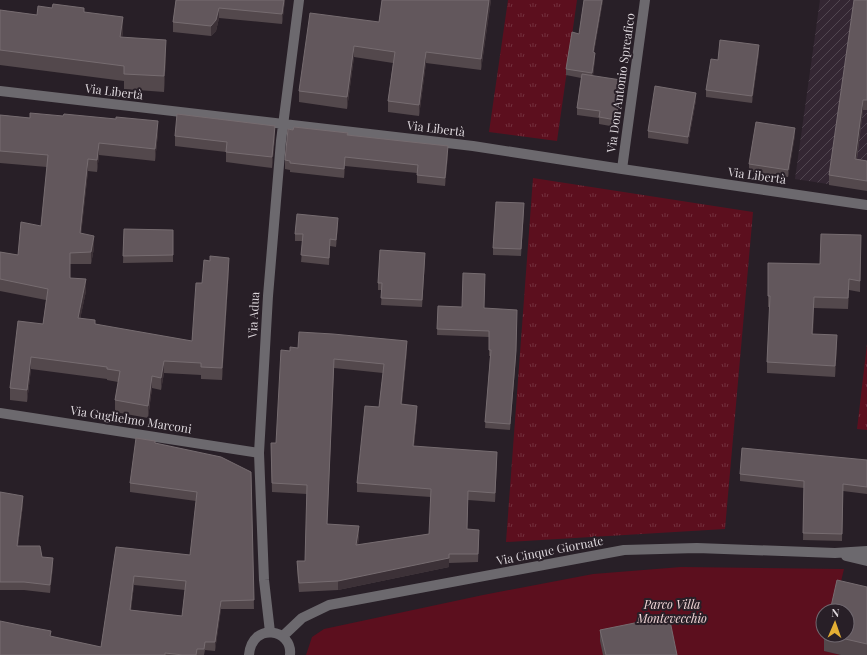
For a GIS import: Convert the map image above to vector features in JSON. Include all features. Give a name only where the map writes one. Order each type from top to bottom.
[{"type":"street","name":"Via Adua","points":[[270,632],[264,580],[259,453],[268,296],[282,124],[299,0]]},
{"type":"street","name":"Via Don Antonio Spreafico","points":[[622,169],[645,0]]},
{"type":"street","name":"Via Libertà","points":[[0,92],[473,146],[867,205]]},
{"type":"street","name":"Via Guglielmo Marconi","points":[[0,413],[259,453]]},
{"type":"street","name":"Via Cinque Giornate","points":[[283,636],[302,618],[329,605],[624,550],[651,548],[698,548],[835,553],[867,551]]},
{"type":"street","name":"Via Cinque Giornate","points":[[835,553],[867,561]]},
{"type":"street","points":[[249,655],[250,646],[254,639],[262,634],[270,632],[283,636],[289,644],[290,655]]},
{"type":"shaded area","points":[[820,0],[867,0],[867,190],[795,179]]},
{"type":"green space","points":[[508,0],[577,0],[557,141],[489,132]]},
{"type":"green space","points":[[533,178],[753,212],[725,529],[506,542]]},
{"type":"green space","points":[[867,344],[867,430],[857,429]]},
{"type":"green space","name":"Parco Villa Montevecchio","points":[[681,567],[844,569],[836,603],[815,603],[815,643],[826,643],[825,651],[841,655],[306,655],[312,637],[324,629],[483,595],[593,574]]},
{"type":"building","points":[[176,0],[284,0],[282,14],[219,8],[216,20],[211,26],[173,22]]},
{"type":"building","points":[[382,0],[489,0],[481,59],[426,52],[419,105],[388,101],[395,52],[354,46],[347,97],[299,91],[310,13],[379,22]]},
{"type":"building","points":[[584,0],[602,0],[593,52],[595,53],[592,73],[566,69],[572,32],[579,34]]},
{"type":"building","points":[[854,0],[867,0],[867,100],[863,100],[855,159],[867,161],[867,181],[829,175]]},
{"type":"building","points":[[53,4],[84,8],[84,12],[123,17],[120,37],[166,40],[164,76],[124,74],[124,66],[0,50],[0,10],[37,15],[38,6],[52,8]]},
{"type":"building","points":[[720,40],[759,45],[752,96],[706,90],[711,59],[718,60]]},
{"type":"building","points":[[582,74],[621,80],[616,120],[599,117],[600,111],[577,108]]},
{"type":"building","points":[[655,86],[696,93],[688,137],[648,131]]},
{"type":"building","points":[[30,113],[63,116],[64,114],[116,119],[116,117],[158,121],[155,149],[99,143],[97,160],[88,159],[80,233],[94,236],[91,252],[70,253],[70,278],[86,279],[78,318],[95,320],[95,324],[192,341],[196,283],[202,283],[204,260],[210,261],[210,256],[229,258],[222,368],[201,367],[201,363],[164,361],[161,378],[152,376],[148,406],[115,400],[120,371],[107,369],[107,367],[31,357],[27,390],[10,388],[18,321],[43,324],[48,289],[0,279],[0,252],[18,255],[21,222],[41,226],[48,155],[0,151],[0,115],[30,118]]},
{"type":"building","points":[[177,114],[275,126],[272,157],[226,152],[227,142],[175,136]]},
{"type":"building","points":[[756,122],[795,128],[788,170],[749,164]]},
{"type":"building","points":[[294,127],[348,133],[347,135],[448,146],[445,178],[417,175],[418,165],[345,157],[344,169],[290,163],[290,161],[285,160],[288,129],[293,130]]},
{"type":"building","points":[[496,202],[524,203],[521,249],[493,248]]},
{"type":"building","points":[[297,214],[338,218],[336,240],[330,239],[329,258],[301,255],[303,234],[295,234]]},
{"type":"building","points":[[124,229],[173,230],[173,255],[123,256]]},
{"type":"building","points":[[821,234],[861,235],[860,281],[849,279],[848,298],[814,297],[812,334],[837,335],[835,366],[767,362],[770,296],[768,296],[768,263],[820,264]]},
{"type":"building","points":[[380,250],[425,253],[422,300],[381,298],[382,283],[378,283]]},
{"type":"building","points":[[463,273],[485,274],[484,308],[517,310],[516,351],[510,424],[485,422],[491,350],[489,350],[489,331],[437,329],[438,306],[462,307]]},
{"type":"building","points":[[299,332],[407,341],[401,404],[417,406],[413,446],[497,452],[495,493],[468,491],[467,529],[479,530],[478,554],[449,554],[449,558],[338,581],[299,583],[297,561],[305,561],[307,485],[272,483],[271,443],[276,443],[281,350],[290,351],[290,347],[298,348]],"holes":[[[334,359],[384,364],[379,407],[365,406],[357,483],[431,489],[429,534],[356,545],[359,526],[327,524]]]},
{"type":"building","points":[[136,438],[155,441],[155,443],[221,457],[251,472],[254,600],[221,601],[215,642],[205,642],[204,649],[197,649],[196,655],[165,653],[165,655],[0,655],[0,621],[51,631],[50,636],[101,647],[116,547],[190,555],[197,492],[130,483]],"holes":[[[134,576],[186,581],[182,616],[130,610]]]},
{"type":"building","points":[[742,448],[867,460],[867,487],[843,484],[842,534],[803,533],[804,481],[740,474]]},
{"type":"building","points":[[0,492],[23,496],[17,546],[40,546],[42,557],[53,558],[50,585],[24,582],[0,582]]},
{"type":"building","points":[[837,580],[867,587],[867,644],[855,641],[855,603],[832,603]]},
{"type":"building","points":[[669,616],[677,655],[606,655],[600,630]]}]
